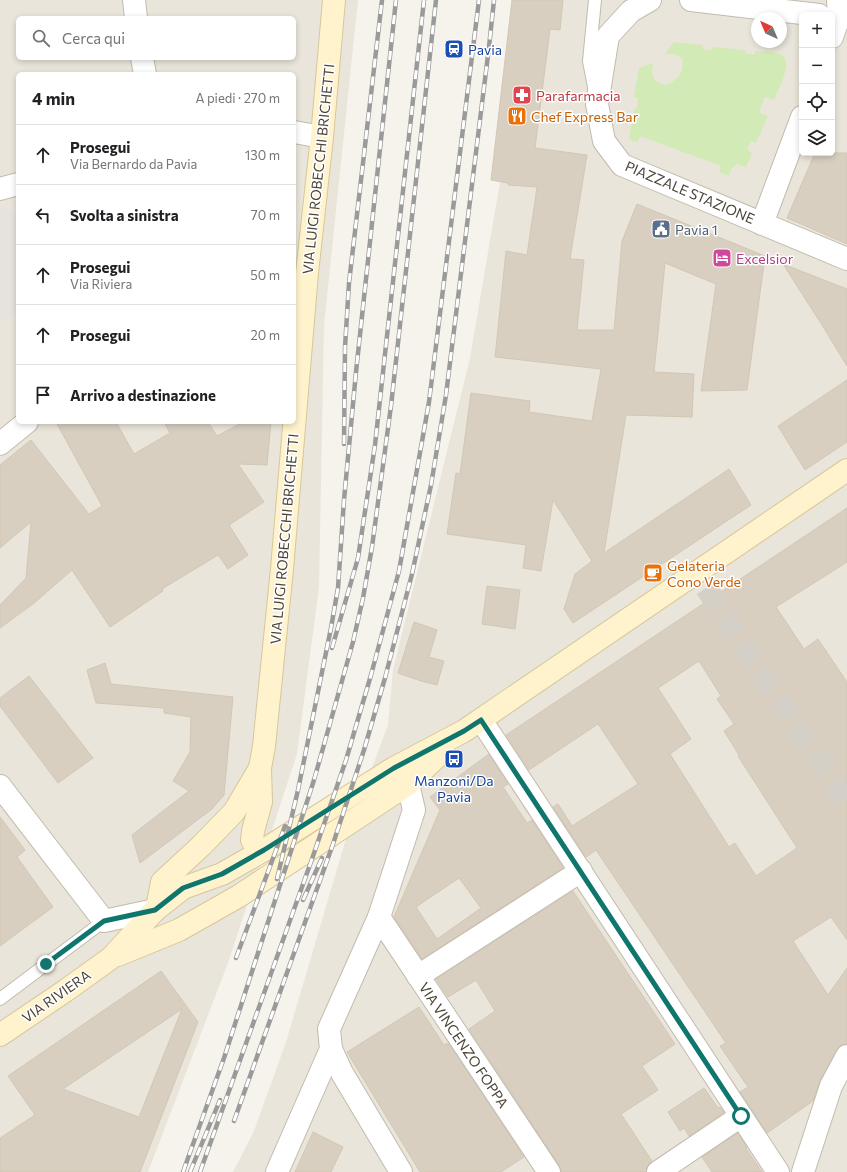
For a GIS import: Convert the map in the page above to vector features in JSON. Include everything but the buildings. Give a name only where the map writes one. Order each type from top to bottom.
[{"type":"street","points":[[134,0],[136,16]]},
{"type":"street","name":"VIA LUIGI ROBECCHI BRICHETTI","points":[[296,353],[301,276],[322,137],[334,0]]},
{"type":"street","name":"PIAZZALE STAZIONE","points":[[650,0],[631,10],[608,36],[597,104],[604,141],[622,165],[762,224],[801,120]]},
{"type":"street","points":[[691,0],[799,13]]},
{"type":"street","points":[[142,60],[145,72]]},
{"type":"street","points":[[296,132],[322,137]]},
{"type":"street","points":[[0,188],[16,184]]},
{"type":"street","points":[[762,224],[847,259]]},
{"type":"street","points":[[0,444],[25,424]]},
{"type":"street","name":"VIA LUIGI ROBECCHI BRICHETTI","points":[[222,874],[253,831],[261,802],[260,768],[264,746],[282,569],[291,424]]},
{"type":"street","points":[[402,1172],[342,1073],[331,1048],[329,1029],[379,917],[414,810],[401,776],[847,470]]},
{"type":"street","points":[[472,726],[580,871],[778,1172]]},
{"type":"street","name":"VIA LUIGI ROBECCHI BRICHETTI","points":[[234,812],[260,768]]},
{"type":"street","name":"VIA RIVIERA","points":[[0,1035],[66,991],[111,958],[155,910],[183,888],[222,874],[401,776]]},
{"type":"street","name":"VIA RIVIERA","points":[[111,958],[185,926],[239,896],[401,776]]},
{"type":"street","points":[[0,786],[104,921]]},
{"type":"street","name":"VIA RIVIERA","points":[[155,910],[158,903],[162,882],[202,846],[234,812]]},
{"type":"street","points":[[253,831],[252,840],[256,847],[264,850]]},
{"type":"street","points":[[418,976],[580,871]]},
{"type":"street","name":"VIA RIVIERA","points":[[185,926],[222,874]]},
{"type":"street","points":[[155,910],[164,923],[185,926]]},
{"type":"street","name":"VIA RIVIERA","points":[[104,921],[155,910]]},
{"type":"street","name":"VIA VINCENZO FOPPA","points":[[379,917],[549,1172]]},
{"type":"street","points":[[277,1172],[331,1048]]},
{"type":"street","points":[[803,1172],[831,1086],[847,1056]]},
{"type":"street","points":[[658,1172],[741,1116]]},
{"type":"lane","points":[[595,0],[589,60],[597,104]]},
{"type":"lane","points":[[0,999],[104,921]]},
{"type":"shaded area","points":[[0,0],[358,0],[324,325],[319,587],[297,754],[228,963],[148,1172],[0,1172],[0,324],[16,313],[16,424],[296,424],[296,72],[16,72],[16,214],[9,208],[0,208]]},
{"type":"shaded area","points":[[512,0],[847,0],[847,1172],[233,1172],[254,1131],[286,1042],[348,832],[388,725],[393,670],[470,358],[500,182],[491,180]]},
{"type":"shaded area","points":[[0,208],[9,208],[16,214],[16,313],[0,324]]},
{"type":"green space","points":[[674,42],[702,45],[703,49],[712,50],[713,47],[745,50],[745,53],[754,55],[755,51],[774,52],[783,56],[786,61],[782,82],[774,100],[765,97],[759,112],[768,116],[756,143],[751,141],[747,150],[752,153],[746,167],[738,164],[731,169],[729,176],[719,172],[721,166],[640,136],[638,142],[629,140],[634,108],[637,109],[638,98],[634,97],[639,68],[653,63],[652,72],[655,80],[666,85],[674,81],[680,75],[683,64],[682,59],[674,54],[664,55]]},
{"type":"tunnel","points":[[706,588],[847,804]]},
{"type":"railway","points":[[344,444],[345,347],[349,283],[382,0]]},
{"type":"railway","points":[[277,879],[298,790],[338,588],[344,500],[356,372],[396,0]]},
{"type":"railway","points":[[332,648],[358,558],[375,445],[424,0]]},
{"type":"railway","points":[[183,1172],[224,1058],[314,780],[353,642],[363,598],[372,547],[391,406],[436,0]]},
{"type":"railway","points":[[200,1172],[346,760],[399,571],[429,402],[479,0]]},
{"type":"railway","points":[[234,1121],[333,844],[364,750],[385,678],[412,574],[431,485],[446,395],[494,0]]},
{"type":"railway","points":[[236,958],[285,826]]},
{"type":"railway","points":[[303,900],[322,858]]},
{"type":"railway","points":[[190,1172],[220,1100]]},
{"type":"place","name":"Pavia","points":[[454,49]]},
{"type":"place","name":"Parafarmacia","points":[[522,95]]},
{"type":"place","name":"Chef Express Bar","points":[[517,116]]},
{"type":"place","name":"Pavia 1","points":[[661,229]]},
{"type":"place","name":"Excelsior","points":[[722,258]]},
{"type":"place","name":"Gelateria Cono Verde","points":[[653,573]]},
{"type":"place","name":"Manzoni/Da Pavia","points":[[454,759]]},
{"type":"route","points":[[46,964],[104,921],[155,910],[183,888],[222,874],[264,850],[394,768],[464,731],[481,720],[741,1116]]}]
